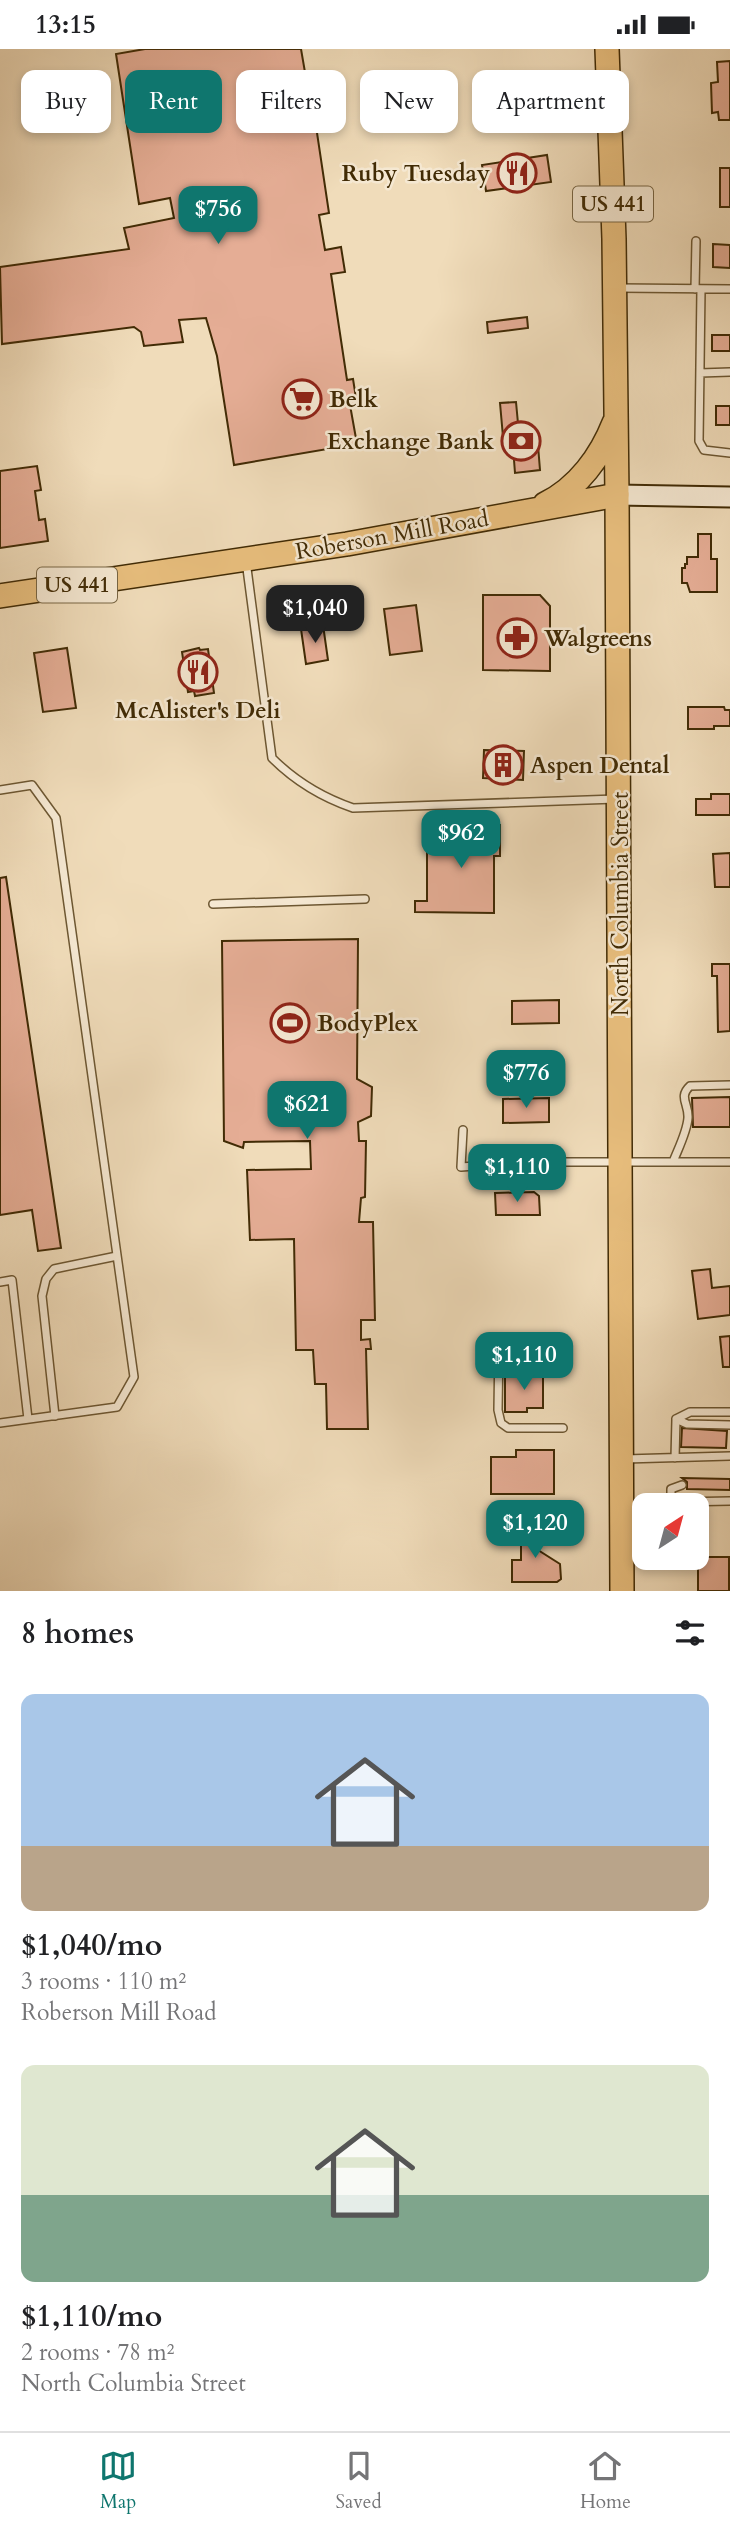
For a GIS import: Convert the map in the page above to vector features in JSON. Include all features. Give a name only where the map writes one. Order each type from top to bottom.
[{"type":"main road","name":"North Columbia Street","points":[[607,49],[617,417],[622,1591]]},
{"type":"main road","name":"US 441","points":[[530,511],[554,500],[586,472],[609,437],[617,417]]},
{"type":"main road","points":[[617,495],[730,497]]},
{"type":"main road","name":"Roberson Mill Road","points":[[0,596],[246,560],[617,495]]},
{"type":"lane","points":[[696,241],[699,440],[704,450],[730,453]]},
{"type":"lane","points":[[615,288],[730,289]]},
{"type":"lane","points":[[700,373],[730,372]]},
{"type":"lane","points":[[246,560],[272,758],[299,781],[327,799],[352,808],[620,799]]},
{"type":"lane","points":[[0,790],[32,785],[57,818],[134,1377],[117,1407],[0,1423]]},
{"type":"lane","points":[[213,904],[365,899]]},
{"type":"lane","points":[[673,1162],[688,1120],[683,1096],[686,1090],[690,1086],[730,1086]]},
{"type":"lane","points":[[463,1130],[461,1167],[530,1163],[730,1162]]},
{"type":"lane","points":[[55,1416],[42,1296],[46,1279],[54,1269],[117,1256]]},
{"type":"lane","points":[[0,1282],[12,1280],[28,1419]]},
{"type":"lane","points":[[499,1344],[498,1411],[501,1423],[508,1428],[563,1428]]},
{"type":"lane","points":[[676,1419],[690,1412],[730,1412]]},
{"type":"lane","points":[[675,1458],[676,1419]]},
{"type":"lane","points":[[676,1419],[687,1424],[730,1425]]},
{"type":"lane","points":[[621,1459],[730,1456]]},
{"type":"lane","points":[[682,1485],[671,1489],[671,1495],[679,1502],[730,1501]]},
{"type":"building","points":[[145,49],[301,49],[305,70],[236,70],[236,133],[317,133],[329,213],[319,215],[325,250],[341,247],[345,272],[331,274],[347,380],[353,379],[357,404],[350,405],[357,444],[234,465],[217,356],[206,318],[179,320],[183,342],[144,346],[141,332],[134,327],[2,344],[0,267],[129,249],[124,228],[174,218],[170,198],[139,204],[128,133],[222,133],[222,70],[125,70],[125,113],[116,54]]},
{"type":"building","points":[[730,61],[730,120],[719,120],[718,112],[712,113],[711,83],[718,82],[717,62]]},
{"type":"building","name":"Ruby Tuesday","points":[[547,155],[551,182],[486,191],[482,165]]},
{"type":"building","points":[[720,168],[730,168],[730,207],[720,207]]},
{"type":"building","points":[[713,244],[730,245],[730,268],[713,267]]},
{"type":"building","points":[[527,317],[528,328],[488,333],[487,322]]},
{"type":"building","points":[[712,335],[730,335],[730,351],[712,351]]},
{"type":"building","name":"Exchange Bank","points":[[516,402],[519,434],[537,433],[540,470],[515,473],[513,447],[504,448],[500,403]]},
{"type":"building","points":[[716,406],[730,406],[730,425],[716,425]]},
{"type":"building","points":[[37,466],[41,490],[35,491],[39,520],[45,519],[48,541],[0,548],[0,471]]},
{"type":"building","points":[[698,534],[711,534],[711,559],[717,559],[717,592],[690,592],[687,583],[682,583],[682,568],[687,564],[687,557],[698,557]]},
{"type":"building","name":"Walgreens","points":[[483,595],[540,595],[550,606],[550,671],[483,670]]},
{"type":"building","points":[[416,605],[422,651],[390,655],[384,609]]},
{"type":"building","points":[[323,625],[328,660],[306,664],[301,629]]},
{"type":"building","points":[[67,648],[76,708],[43,712],[34,653]]},
{"type":"building","name":"McAlister's Deli","points":[[208,649],[214,693],[195,696],[194,691],[188,692],[182,652]]},
{"type":"building","points":[[688,707],[724,707],[725,710],[730,710],[730,726],[688,729]]},
{"type":"building","name":"Aspen Dental","points":[[484,750],[524,751],[523,780],[483,778]]},
{"type":"building","points":[[711,794],[730,794],[730,815],[696,815],[696,799],[711,799]]},
{"type":"building","points":[[469,825],[500,825],[500,856],[494,856],[494,913],[415,912],[415,901],[427,901],[427,829],[469,829]]},
{"type":"building","points":[[730,853],[730,887],[715,887],[713,854]]},
{"type":"building","points":[[6,877],[61,1248],[38,1251],[32,1210],[0,1215],[0,878]]},
{"type":"building","points":[[358,939],[357,1079],[372,1087],[371,1116],[358,1122],[359,1141],[366,1141],[365,1197],[361,1198],[359,1222],[373,1222],[375,1320],[361,1320],[361,1340],[370,1339],[371,1349],[366,1349],[368,1429],[327,1429],[326,1384],[315,1384],[313,1350],[296,1350],[294,1239],[250,1240],[247,1170],[311,1169],[310,1141],[244,1142],[243,1148],[224,1141],[222,941]]},
{"type":"building","points":[[712,964],[730,964],[730,1031],[718,1032],[717,976],[712,976]]},
{"type":"building","points":[[559,1000],[559,1023],[512,1024],[512,1001]]},
{"type":"building","points":[[730,1097],[730,1127],[693,1127],[692,1098]]},
{"type":"building","points":[[549,1098],[549,1122],[503,1123],[503,1099]]},
{"type":"building","points":[[534,1192],[539,1196],[540,1215],[496,1215],[495,1193]]},
{"type":"building","points":[[710,1269],[712,1288],[730,1286],[730,1315],[698,1319],[692,1271]]},
{"type":"building","points":[[730,1336],[730,1367],[723,1367],[720,1337]]},
{"type":"building","points":[[543,1374],[543,1408],[527,1408],[527,1412],[505,1412],[505,1375]]},
{"type":"building","points":[[682,1428],[727,1431],[726,1448],[681,1447]]},
{"type":"building","points":[[516,1450],[554,1450],[554,1494],[491,1494],[491,1457],[516,1457]]},
{"type":"building","points":[[682,1478],[730,1479],[730,1490],[687,1489],[687,1482]]},
{"type":"building","points":[[521,1531],[553,1531],[554,1543],[527,1543],[560,1564],[561,1579],[557,1582],[512,1582],[512,1560],[521,1560]]},
{"type":"building","points":[[709,1557],[729,1557],[729,1591],[698,1591],[698,1570],[709,1570]]},
{"type":"place","name":"Ruby Tuesday","points":[[517,173]]},
{"type":"place","name":"Belk","points":[[302,399]]},
{"type":"place","name":"Exchange Bank","points":[[521,441]]},
{"type":"place","name":"Walgreens","points":[[517,638]]},
{"type":"place","name":"McAlister's Deli","points":[[198,672]]},
{"type":"place","name":"Aspen Dental","points":[[503,765]]},
{"type":"place","name":"BodyPlex","points":[[290,1023]]}]
